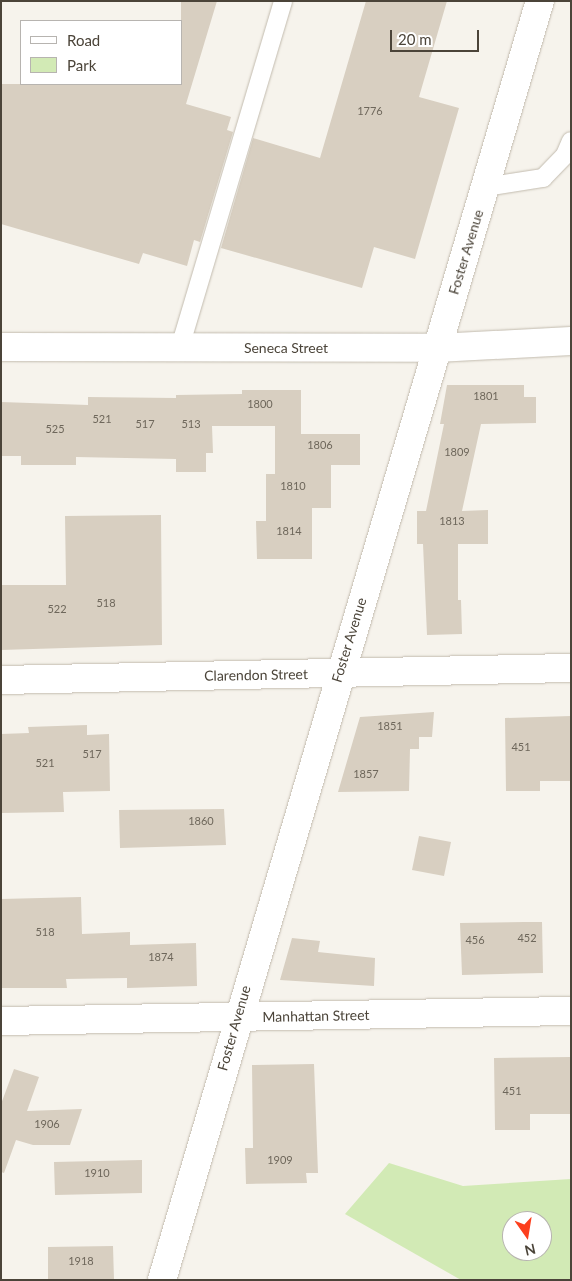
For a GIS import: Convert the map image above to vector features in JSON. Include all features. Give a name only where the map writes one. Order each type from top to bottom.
[{"type":"street","name":"Foster Avenue","points":[[162,1280],[237,1017],[540,1]]},
{"type":"street","name":"Seneca Street","points":[[1,347],[437,348],[571,341]]},
{"type":"street","name":"Clarendon Street","points":[[1,680],[571,668]]},
{"type":"street","name":"Manhattan Street","points":[[1,1020],[571,1011]]},
{"type":"lane","points":[[180,347],[283,1]]},
{"type":"lane","points":[[485,187],[543,178],[565,155],[571,141]]},
{"type":"green space","points":[[389,1163],[463,1186],[571,1179],[571,1280],[461,1280],[345,1214]]},
{"type":"building","points":[[181,1],[217,1],[186,104],[231,117],[227,130],[233,132],[200,242],[194,240],[187,266],[143,253],[139,264],[1,224],[1,84],[182,85]]},
{"type":"building","points":[[366,1],[447,1],[419,97],[459,108],[415,259],[374,247],[362,288],[221,248],[253,138],[320,158]]},
{"type":"building","points":[[447,385],[524,385],[524,397],[536,397],[536,423],[481,424],[462,511],[488,510],[488,544],[458,544],[458,600],[461,600],[462,634],[427,635],[423,544],[417,544],[417,511],[426,511],[444,424],[440,424]]},
{"type":"building","points":[[242,390],[301,390],[301,434],[360,434],[360,465],[331,465],[331,508],[312,508],[312,559],[257,559],[256,521],[266,521],[266,474],[275,474],[275,426],[212,426],[213,453],[206,453],[206,472],[176,472],[176,459],[76,457],[76,465],[21,465],[21,456],[1,456],[1,402],[88,405],[88,397],[176,398],[176,395],[242,394]]},
{"type":"building","points":[[161,515],[162,645],[1,650],[1,585],[66,585],[65,516]]},
{"type":"building","points":[[434,712],[432,737],[419,737],[419,749],[410,749],[409,791],[338,792],[360,717]]},
{"type":"building","points":[[571,716],[571,781],[540,781],[540,791],[506,791],[505,718]]},
{"type":"building","points":[[87,725],[87,735],[109,734],[110,791],[63,792],[64,812],[1,813],[1,734],[29,733],[28,727]]},
{"type":"building","points":[[224,809],[226,845],[120,848],[119,810]]},
{"type":"building","points":[[419,836],[451,842],[444,876],[412,870]]},
{"type":"building","points":[[81,897],[82,934],[130,932],[130,945],[196,943],[197,986],[127,988],[127,978],[66,979],[67,988],[1,988],[1,899]]},
{"type":"building","points":[[542,922],[543,973],[462,975],[460,923]]},
{"type":"building","points":[[292,938],[320,941],[318,952],[375,958],[374,986],[280,980]]},
{"type":"building","points":[[571,1057],[571,1114],[530,1114],[530,1130],[495,1130],[494,1058]]},
{"type":"building","points":[[314,1064],[318,1173],[306,1173],[307,1183],[246,1184],[245,1148],[253,1148],[252,1065]]},
{"type":"building","points":[[14,1069],[39,1077],[27,1111],[82,1109],[70,1145],[33,1145],[16,1140],[4,1173],[1,1172],[1,1104]]},
{"type":"building","points":[[142,1160],[142,1193],[55,1195],[54,1162]]},
{"type":"building","points":[[113,1246],[114,1280],[48,1280],[48,1247]]}]
